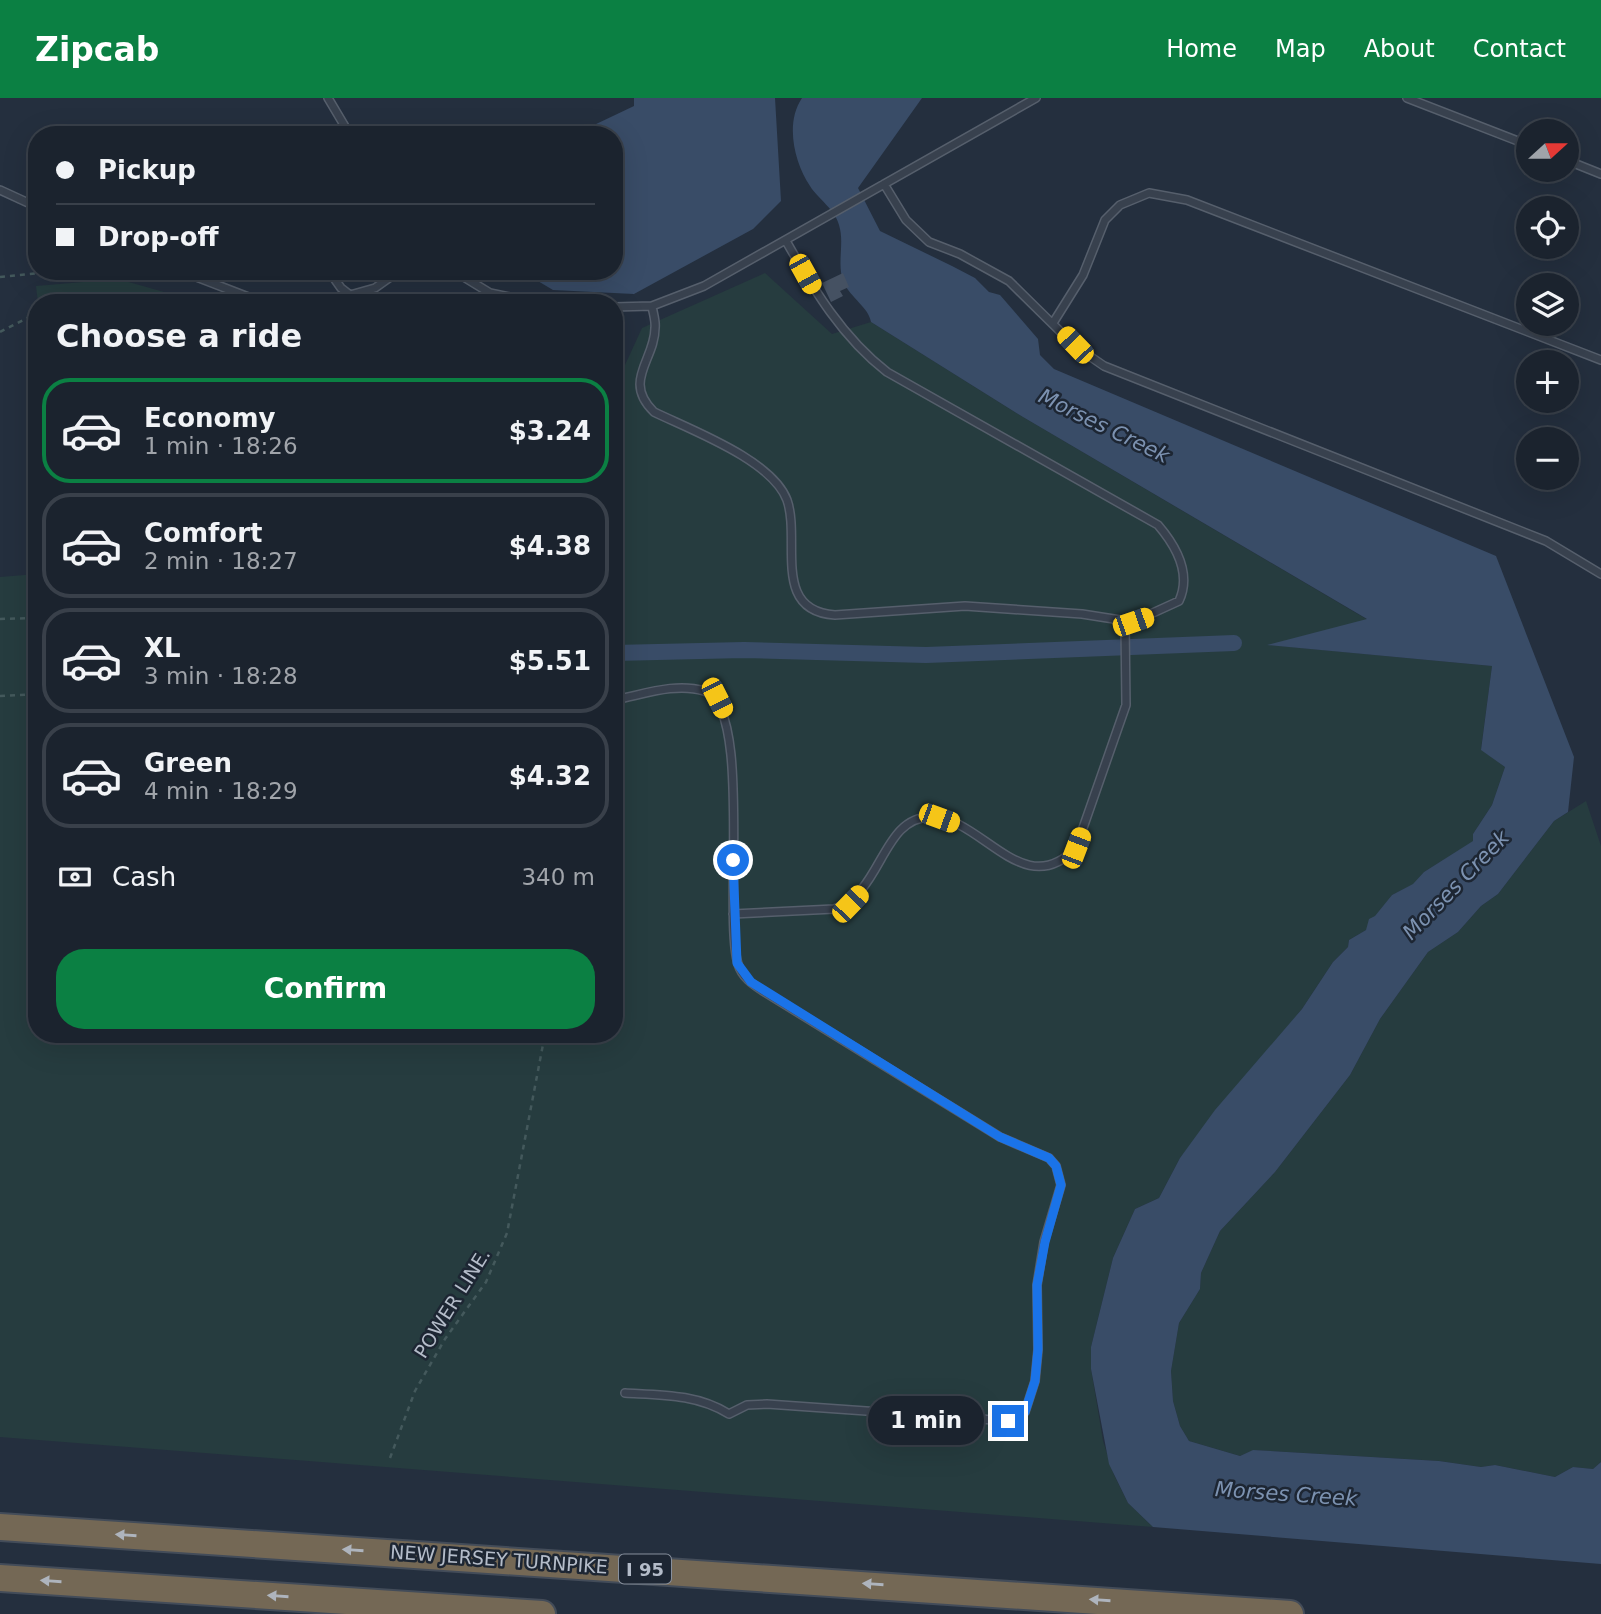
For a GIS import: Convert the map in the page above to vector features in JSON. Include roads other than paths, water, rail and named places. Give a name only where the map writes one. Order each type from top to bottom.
[{"type":"highway","name":"NEW JERSEY TURNPIKE","points":[[0,1527],[1290,1614]]},
{"type":"highway","points":[[0,1578],[542,1614]]},
{"type":"lane","points":[[328,98],[345,126]]},
{"type":"lane","points":[[623,307],[652,306],[704,286],[1036,98]]},
{"type":"lane","points":[[1407,98],[1516,140]]},
{"type":"lane","points":[[1579,165],[1601,174]]},
{"type":"lane","points":[[884,184],[906,220],[929,242],[1009,281],[1075,345],[1104,366],[1546,541],[1570,552],[1601,574]]},
{"type":"lane","points":[[0,190],[28,203]]},
{"type":"lane","points":[[1053,323],[1083,275],[1105,220],[1132,197],[1149,193],[1187,200],[1601,360]]},
{"type":"lane","points":[[652,306],[656,329],[639,380],[643,399],[654,412],[759,466],[780,488],[790,514],[796,591],[816,612],[835,615],[965,606],[1082,614],[1125,623],[1168,609],[1179,601],[1183,592],[1183,570],[1178,551],[1158,525],[887,372],[867,356],[833,318],[786,241]]},
{"type":"lane","points":[[204,280],[241,294]]},
{"type":"lane","points":[[335,280],[346,294]]},
{"type":"lane","points":[[361,294],[386,280]]},
{"type":"lane","points":[[469,280],[495,294]]},
{"type":"lane","points":[[733,914],[834,909],[850,904],[866,887],[900,831],[915,820],[929,817],[957,824],[1018,862],[1038,866],[1066,859],[1076,848],[1126,705],[1125,623]]},
{"type":"lane","points":[[623,698],[676,688],[704,691],[717,698],[727,722],[731,754],[733,914],[737,963],[751,982],[1000,1137],[1049,1158],[1056,1166],[1061,1185],[1045,1242],[1037,1285],[1038,1349],[1031,1402],[1017,1419],[1008,1421],[767,1404],[747,1405],[729,1414],[710,1403],[684,1397],[625,1393]]},
{"type":"water","points":[[634,98],[775,98],[781,201],[753,229],[634,294],[553,290],[536,280],[623,280],[623,126],[592,126],[634,106]]},
{"type":"water","name":"Morses Creek","points":[[802,98],[922,98],[858,188],[880,231],[975,278],[989,292],[1000,295],[1038,339],[1040,355],[1054,369],[1496,556],[1574,757],[1568,812],[1554,821],[1498,894],[1481,906],[1458,932],[1428,952],[1380,1019],[1350,1075],[1275,1172],[1220,1231],[1201,1273],[1200,1289],[1179,1323],[1171,1371],[1173,1401],[1180,1426],[1189,1441],[1240,1456],[1253,1450],[1439,1461],[1481,1467],[1495,1465],[1555,1477],[1573,1467],[1593,1469],[1601,1462],[1601,1564],[1153,1527],[1128,1503],[1109,1464],[1091,1369],[1091,1347],[1113,1258],[1135,1209],[1159,1198],[1180,1158],[1215,1110],[1302,1009],[1333,962],[1348,947],[1349,940],[1366,930],[1369,919],[1375,916],[1392,895],[1413,884],[1424,872],[1473,841],[1473,834],[1492,805],[1505,767],[1481,750],[1492,666],[1267,645],[1367,619],[1023,417],[871,322],[867,312],[844,283],[841,269],[841,232],[837,219],[810,186],[796,154],[794,119]]},
{"type":"waterway","points":[[623,653],[744,650],[926,655],[1234,643]]}]
